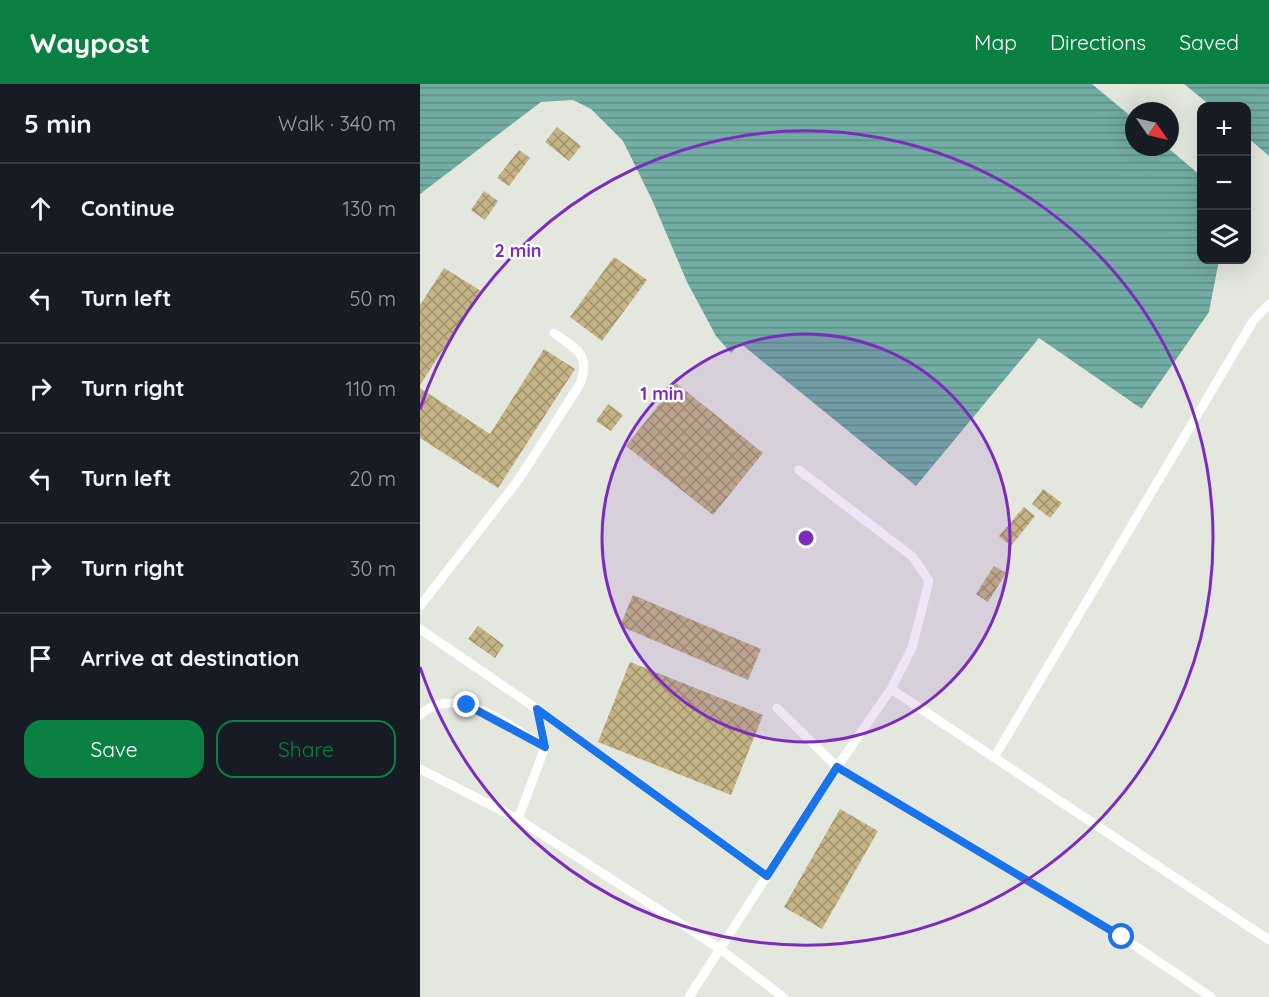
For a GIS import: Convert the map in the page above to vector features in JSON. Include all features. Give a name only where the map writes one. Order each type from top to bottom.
[{"type":"lane","points":[[995,756],[1253,321],[1269,304]]},
{"type":"lane","points":[[420,606],[519,479],[580,384],[586,368],[582,355],[554,333]]},
{"type":"lane","points":[[689,997],[837,767],[891,689],[912,648],[929,580],[913,557],[799,470]]},
{"type":"lane","points":[[420,629],[537,709],[767,876]]},
{"type":"lane","points":[[891,689],[1269,940]]},
{"type":"lane","points":[[420,715],[433,705],[448,703],[467,705],[545,747]]},
{"type":"lane","points":[[777,708],[837,767],[1122,937],[1211,997]]},
{"type":"lane","points":[[518,819],[545,747],[537,709]]},
{"type":"lane","points":[[420,769],[518,819],[720,949],[783,997]]},
{"type":"water","points":[[420,84],[1269,84],[1269,548],[1142,409],[1039,338],[916,486],[740,343],[731,353],[716,336],[687,282],[653,202],[623,141],[591,109],[573,100],[541,102],[420,194]]},
{"type":"pier","points":[[1092,84],[1184,84],[1206,102],[1197,102],[1197,173],[1178,156],[1179,102],[1125,102],[1125,112]]},
{"type":"pier","points":[[1251,140],[1269,156],[1269,551],[1140,411],[1209,312],[1218,264],[1251,264]]},
{"type":"building","points":[[557,127],[581,146],[569,161],[545,142]]},
{"type":"building","points":[[519,150],[530,158],[509,186],[497,178]]},
{"type":"building","points":[[484,191],[498,201],[485,220],[471,210]]},
{"type":"building","points":[[614,257],[647,280],[602,341],[570,317]]},
{"type":"building","points":[[444,268],[481,291],[420,385],[420,305]]},
{"type":"building","points":[[544,349],[575,369],[498,488],[420,438],[420,388],[490,434]]},
{"type":"building","points":[[676,383],[763,453],[713,515],[626,446]]},
{"type":"building","points":[[608,404],[623,415],[611,431],[596,421]]},
{"type":"building","points":[[1043,489],[1062,503],[1050,518],[1032,504]]},
{"type":"building","points":[[1024,507],[1035,516],[1011,546],[999,536]]},
{"type":"building","points":[[994,566],[1006,573],[988,602],[976,594]]},
{"type":"building","points":[[633,595],[761,649],[748,680],[620,626]]},
{"type":"building","points":[[478,626],[504,645],[495,658],[468,639]]},
{"type":"building","points":[[630,662],[763,715],[731,795],[598,742]]},
{"type":"building","points":[[840,809],[878,831],[822,929],[784,907]]},
{"type":"route","points":[[467,705],[545,747],[537,709],[767,876],[837,767],[1122,937]]}]
